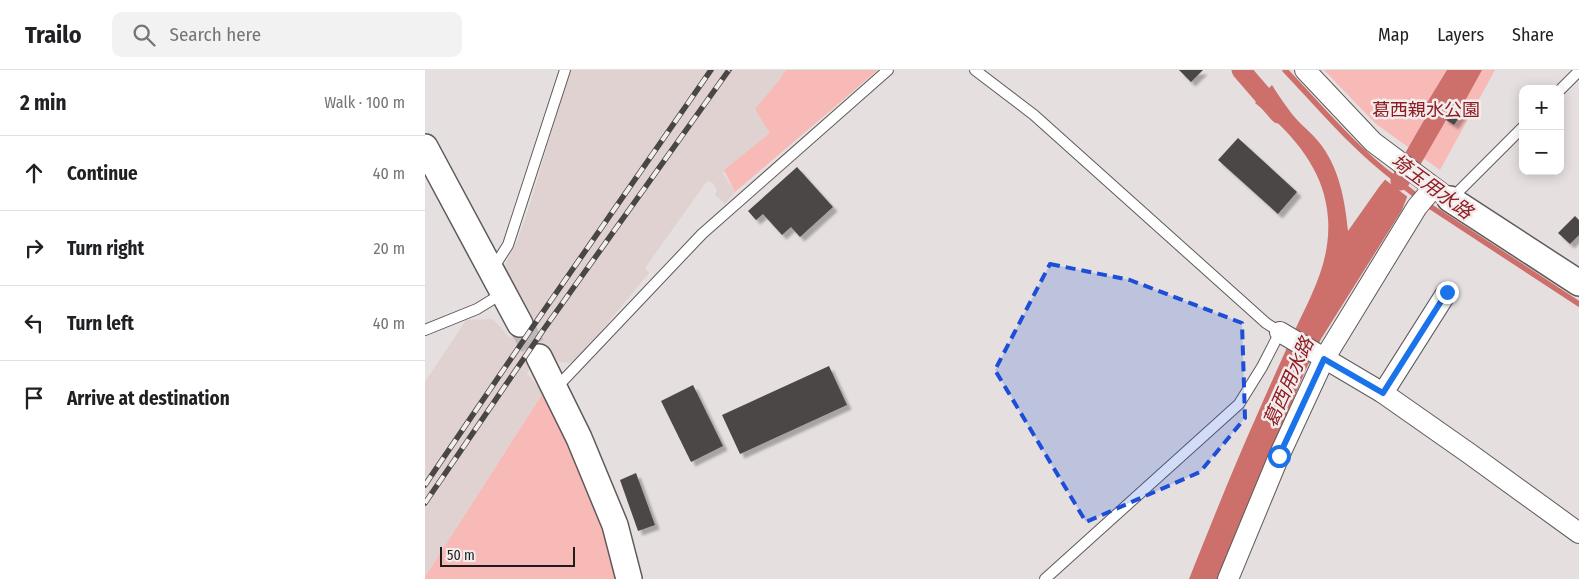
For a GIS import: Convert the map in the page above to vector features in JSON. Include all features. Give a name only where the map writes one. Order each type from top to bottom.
[{"type":"street","points":[[1305,70],[1373,142],[1387,152],[1431,194],[1579,283]]},
{"type":"street","points":[[425,147],[520,324]]},
{"type":"street","points":[[1228,579],[1321,357],[1431,194]]},
{"type":"street","points":[[1383,393],[1447,292]]},
{"type":"street","points":[[1283,334],[1383,393],[1471,454],[1579,533]]},
{"type":"street","points":[[539,357],[579,438],[615,525],[629,579]]},
{"type":"lane","points":[[491,270],[508,245],[565,70]]},
{"type":"lane","points":[[555,389],[702,234],[888,70]]},
{"type":"lane","points":[[975,70],[1034,115],[1266,322],[1283,334],[1239,404],[1045,579]]},
{"type":"lane","points":[[1564,86],[1579,71]]},
{"type":"lane","points":[[1431,194],[1519,130]]},
{"type":"lane","points":[[425,330],[477,309],[504,293]]},
{"type":"highlighted area","points":[[1050,264],[1130,280],[1242,323],[1245,418],[1200,472],[1086,522],[995,370]]},
{"type":"shaded area","points":[[571,70],[786,70],[777,83],[770,133],[723,173],[735,192],[725,204],[715,195],[717,190],[713,183],[707,181],[645,268],[649,273],[578,359],[569,363],[559,362],[546,347],[527,373],[543,393],[425,577],[425,382],[466,320],[493,319],[510,338],[520,324],[513,286],[504,267],[518,239],[530,204]]},
{"type":"green space","points":[[786,70],[878,70],[735,192],[724,170],[770,133],[755,109]]},
{"type":"green space","name":"葛西親水公園","points":[[1324,70],[1495,70],[1440,170],[1376,124]]},
{"type":"green space","points":[[543,393],[605,526],[619,579],[425,579],[425,577]]},
{"type":"water","points":[[1447,70],[1482,70],[1460,110],[1452,105],[1443,118],[1425,106]]},
{"type":"water","points":[[1272,85],[1292,114],[1318,141],[1331,161],[1343,195],[1348,231],[1379,187],[1406,154],[1420,164],[1402,210],[1321,339],[1307,367],[1217,579],[1189,579],[1248,435],[1319,277],[1326,249],[1328,218],[1320,183],[1313,168],[1293,139],[1255,103]]},
{"type":"pier","points":[[1391,168],[1414,185],[1409,198],[1383,178]]},
{"type":"building","points":[[1179,70],[1203,70],[1191,82]]},
{"type":"building","points":[[1452,105],[1463,112],[1454,125],[1443,118]]},
{"type":"building","points":[[1238,138],[1297,192],[1278,214],[1218,160]]},
{"type":"building","points":[[797,167],[833,207],[800,237],[791,227],[782,235],[763,214],[756,220],[748,211]]},
{"type":"building","points":[[1575,216],[1579,220],[1579,235],[1570,244],[1558,233]]},
{"type":"building","points":[[829,366],[847,405],[740,454],[722,415]]},
{"type":"building","points":[[693,385],[723,446],[691,462],[661,401]]},
{"type":"building","points":[[636,473],[655,525],[638,531],[620,480]]},
{"type":"waterway","name":"葛西用水路","points":[[1241,70],[1279,114]]},
{"type":"waterway","name":"埼玉用水路","points":[[1285,70],[1351,140],[1394,178]]},
{"type":"waterway","name":"葛西用水路","points":[[1400,181],[1464,70]]},
{"type":"waterway","name":"埼玉用水路","points":[[1405,187],[1428,205],[1579,304]]},
{"type":"tunnel","points":[[520,324],[539,357]]},
{"type":"railway","points":[[425,485],[711,70]]},
{"type":"railway","points":[[425,503],[544,329],[729,70]]},
{"type":"route","points":[[1279,456],[1324,359],[1383,393],[1447,292]]}]
